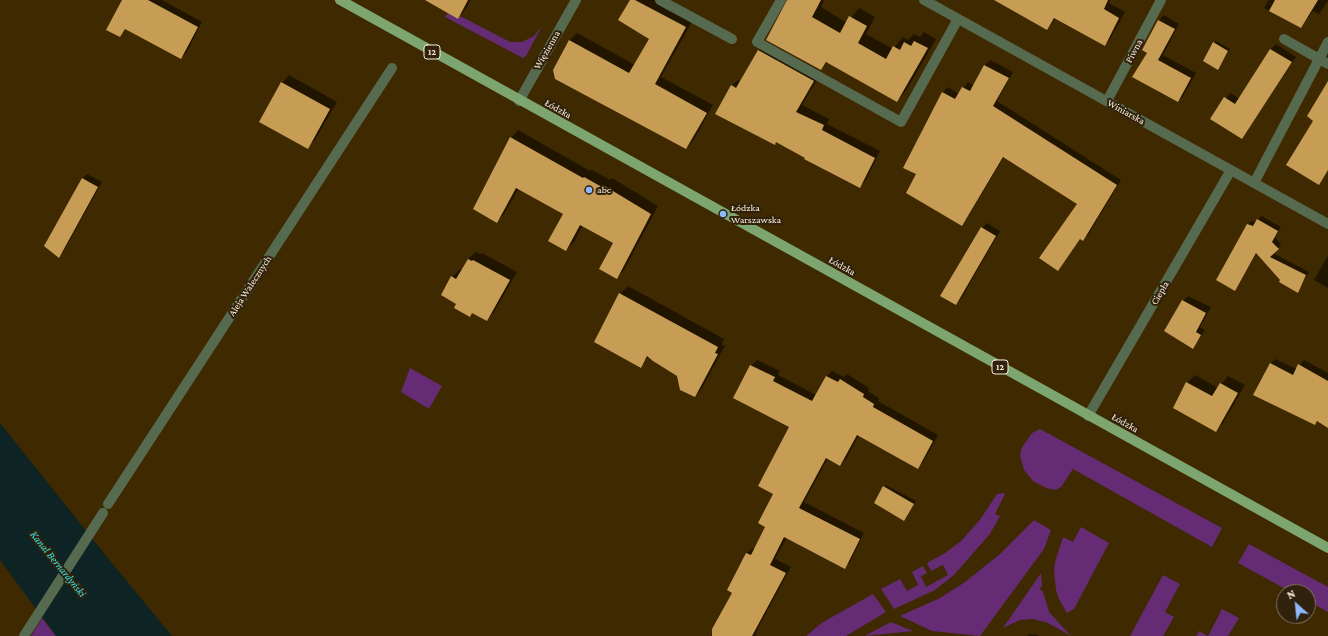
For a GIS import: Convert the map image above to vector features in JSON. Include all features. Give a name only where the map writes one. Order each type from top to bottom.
[{"type":"main road","name":"Łódzka","points":[[342,1],[519,101],[1328,548]]},
{"type":"street","name":"Więzienna","points":[[519,101],[576,0]]},
{"type":"street","points":[[660,0],[732,39]]},
{"type":"street","points":[[781,0],[757,42],[901,122],[958,19]]},
{"type":"street","name":"Winiarska","points":[[924,0],[1328,224]]},
{"type":"street","name":"Piwna","points":[[1107,101],[1161,0]]},
{"type":"street","points":[[1284,39],[1324,62]]},
{"type":"street","points":[[1254,183],[1324,62],[1328,42]]},
{"type":"street","name":"Aleja Walecznych","points":[[24,636],[392,68]]},
{"type":"street","name":"Ciepła","points":[[1088,416],[1231,170]]},
{"type":"shaded area","points":[[448,13],[458,19],[460,16],[510,42],[522,42],[534,36],[542,26],[526,56],[523,58],[445,17]]},
{"type":"shaded area","points":[[410,368],[442,386],[429,409],[401,392]]},
{"type":"shaded area","points":[[1040,429],[1222,528],[1212,547],[1073,469],[1061,487],[1056,490],[1046,488],[1033,481],[1024,470],[1020,456],[1021,449],[1032,433]]},
{"type":"shaded area","points":[[997,494],[1005,494],[995,514],[1000,516],[990,534],[954,575],[935,590],[894,609],[881,589],[900,579],[907,591],[918,585],[912,572],[923,566],[927,573],[921,576],[926,587],[948,575],[943,565],[931,571],[927,563],[945,553],[961,541],[979,521]]},
{"type":"shaded area","points":[[1034,520],[1051,530],[1044,549],[980,636],[932,631],[900,616],[940,598],[965,582],[1000,554]]},
{"type":"shaded area","points":[[1081,527],[1109,543],[1074,609],[1067,613],[1056,590],[1054,570],[1055,562],[1063,537],[1073,542]]},
{"type":"shaded area","points":[[1249,544],[1328,587],[1328,612],[1316,605],[1316,584],[1276,584],[1238,563]]},
{"type":"shaded area","points":[[1041,573],[1042,587],[1040,587],[1041,591],[1043,591],[1049,612],[1071,636],[1048,623],[1033,619],[1020,620],[1003,628]]},
{"type":"shaded area","points":[[1163,575],[1180,584],[1165,612],[1174,617],[1163,636],[1130,636]]},
{"type":"shaded area","points":[[873,594],[886,612],[846,636],[806,636],[823,622]]},
{"type":"shaded area","points":[[1222,609],[1239,618],[1228,636],[1208,636]]},
{"type":"shaded area","points":[[42,618],[56,636],[31,636]]},
{"type":"shaded area","points":[[891,622],[913,631],[865,636],[872,632]]},
{"type":"shaded area","points":[[1199,631],[1208,636],[1196,636]]},
{"type":"water","name":"Kanał Bernardyński","points":[[0,423],[172,636],[56,636],[0,560]]},
{"type":"building","points":[[122,0],[148,0],[198,27],[181,59],[125,29],[120,37],[106,30]]},
{"type":"building","points":[[425,0],[468,0],[458,19]]},
{"type":"building","points":[[630,0],[635,0],[686,27],[655,84],[707,113],[686,149],[555,79],[553,70],[569,40],[629,73],[649,39],[618,20]]},
{"type":"building","points":[[787,0],[821,0],[812,17],[840,33],[849,16],[867,26],[858,43],[886,59],[893,46],[900,50],[904,42],[911,46],[914,41],[928,48],[897,102],[826,62],[821,70],[766,40]]},
{"type":"building","points":[[994,0],[1108,0],[1104,9],[1119,18],[1105,46],[1054,18],[1047,30]]},
{"type":"building","points":[[1275,0],[1318,0],[1301,28],[1269,11]]},
{"type":"building","points":[[1158,20],[1175,29],[1158,60],[1191,78],[1178,102],[1132,77],[1147,53],[1142,50]]},
{"type":"building","points":[[1213,42],[1228,51],[1218,70],[1203,61]]},
{"type":"building","points":[[1270,49],[1292,62],[1242,139],[1210,119],[1224,97],[1235,104]]},
{"type":"building","points":[[758,50],[814,81],[796,112],[824,125],[822,130],[875,158],[860,188],[804,159],[805,158],[776,142],[775,145],[715,114],[731,85],[736,88]]},
{"type":"building","points":[[984,65],[1009,78],[993,106],[1117,185],[1083,241],[1080,239],[1058,271],[1039,258],[1077,204],[1003,157],[962,226],[906,193],[916,174],[903,168],[942,92],[955,99],[962,87],[970,91]]},
{"type":"building","points":[[1328,81],[1328,170],[1319,185],[1286,165],[1313,121],[1307,116]]},
{"type":"building","points":[[281,82],[330,109],[308,149],[259,122]]},
{"type":"building","points":[[510,137],[583,178],[584,177],[602,187],[603,185],[651,214],[617,279],[599,269],[613,243],[580,225],[566,251],[548,241],[563,214],[516,188],[497,223],[473,209]]},
{"type":"building","points":[[82,178],[98,187],[59,258],[44,246]]},
{"type":"building","points":[[1257,219],[1278,231],[1272,242],[1279,249],[1270,257],[1306,275],[1298,293],[1279,282],[1280,280],[1256,253],[1235,291],[1216,280],[1247,224],[1253,226]]},
{"type":"building","points":[[981,227],[996,236],[956,305],[940,296]]},
{"type":"building","points":[[468,259],[473,260],[510,280],[487,321],[472,313],[470,317],[454,308],[456,304],[441,295],[451,276],[456,279]]},
{"type":"building","points":[[619,293],[718,347],[715,353],[718,354],[695,397],[680,390],[677,376],[647,356],[641,368],[594,342]]},
{"type":"building","points":[[1182,300],[1206,313],[1196,332],[1201,335],[1193,349],[1164,331]]},
{"type":"building","points":[[1270,363],[1293,375],[1298,364],[1328,381],[1328,428],[1317,421],[1315,425],[1253,395]]},
{"type":"building","points":[[750,365],[775,377],[773,381],[812,401],[826,376],[838,382],[840,379],[864,394],[863,397],[874,404],[873,407],[933,441],[918,469],[857,435],[840,466],[826,458],[799,508],[860,539],[845,569],[784,537],[770,565],[786,573],[752,636],[712,636],[712,629],[732,593],[727,590],[746,553],[751,555],[765,527],[758,523],[773,494],[758,486],[789,427],[733,398]]},
{"type":"building","points":[[1186,382],[1212,396],[1220,383],[1238,393],[1216,432],[1173,408]]},
{"type":"building","points":[[883,486],[914,504],[904,521],[874,503]]},
{"type":"place","name":"abc","points":[[589,190]]},
{"type":"place","name":"Łódzka Warszawska","points":[[723,214]]}]
